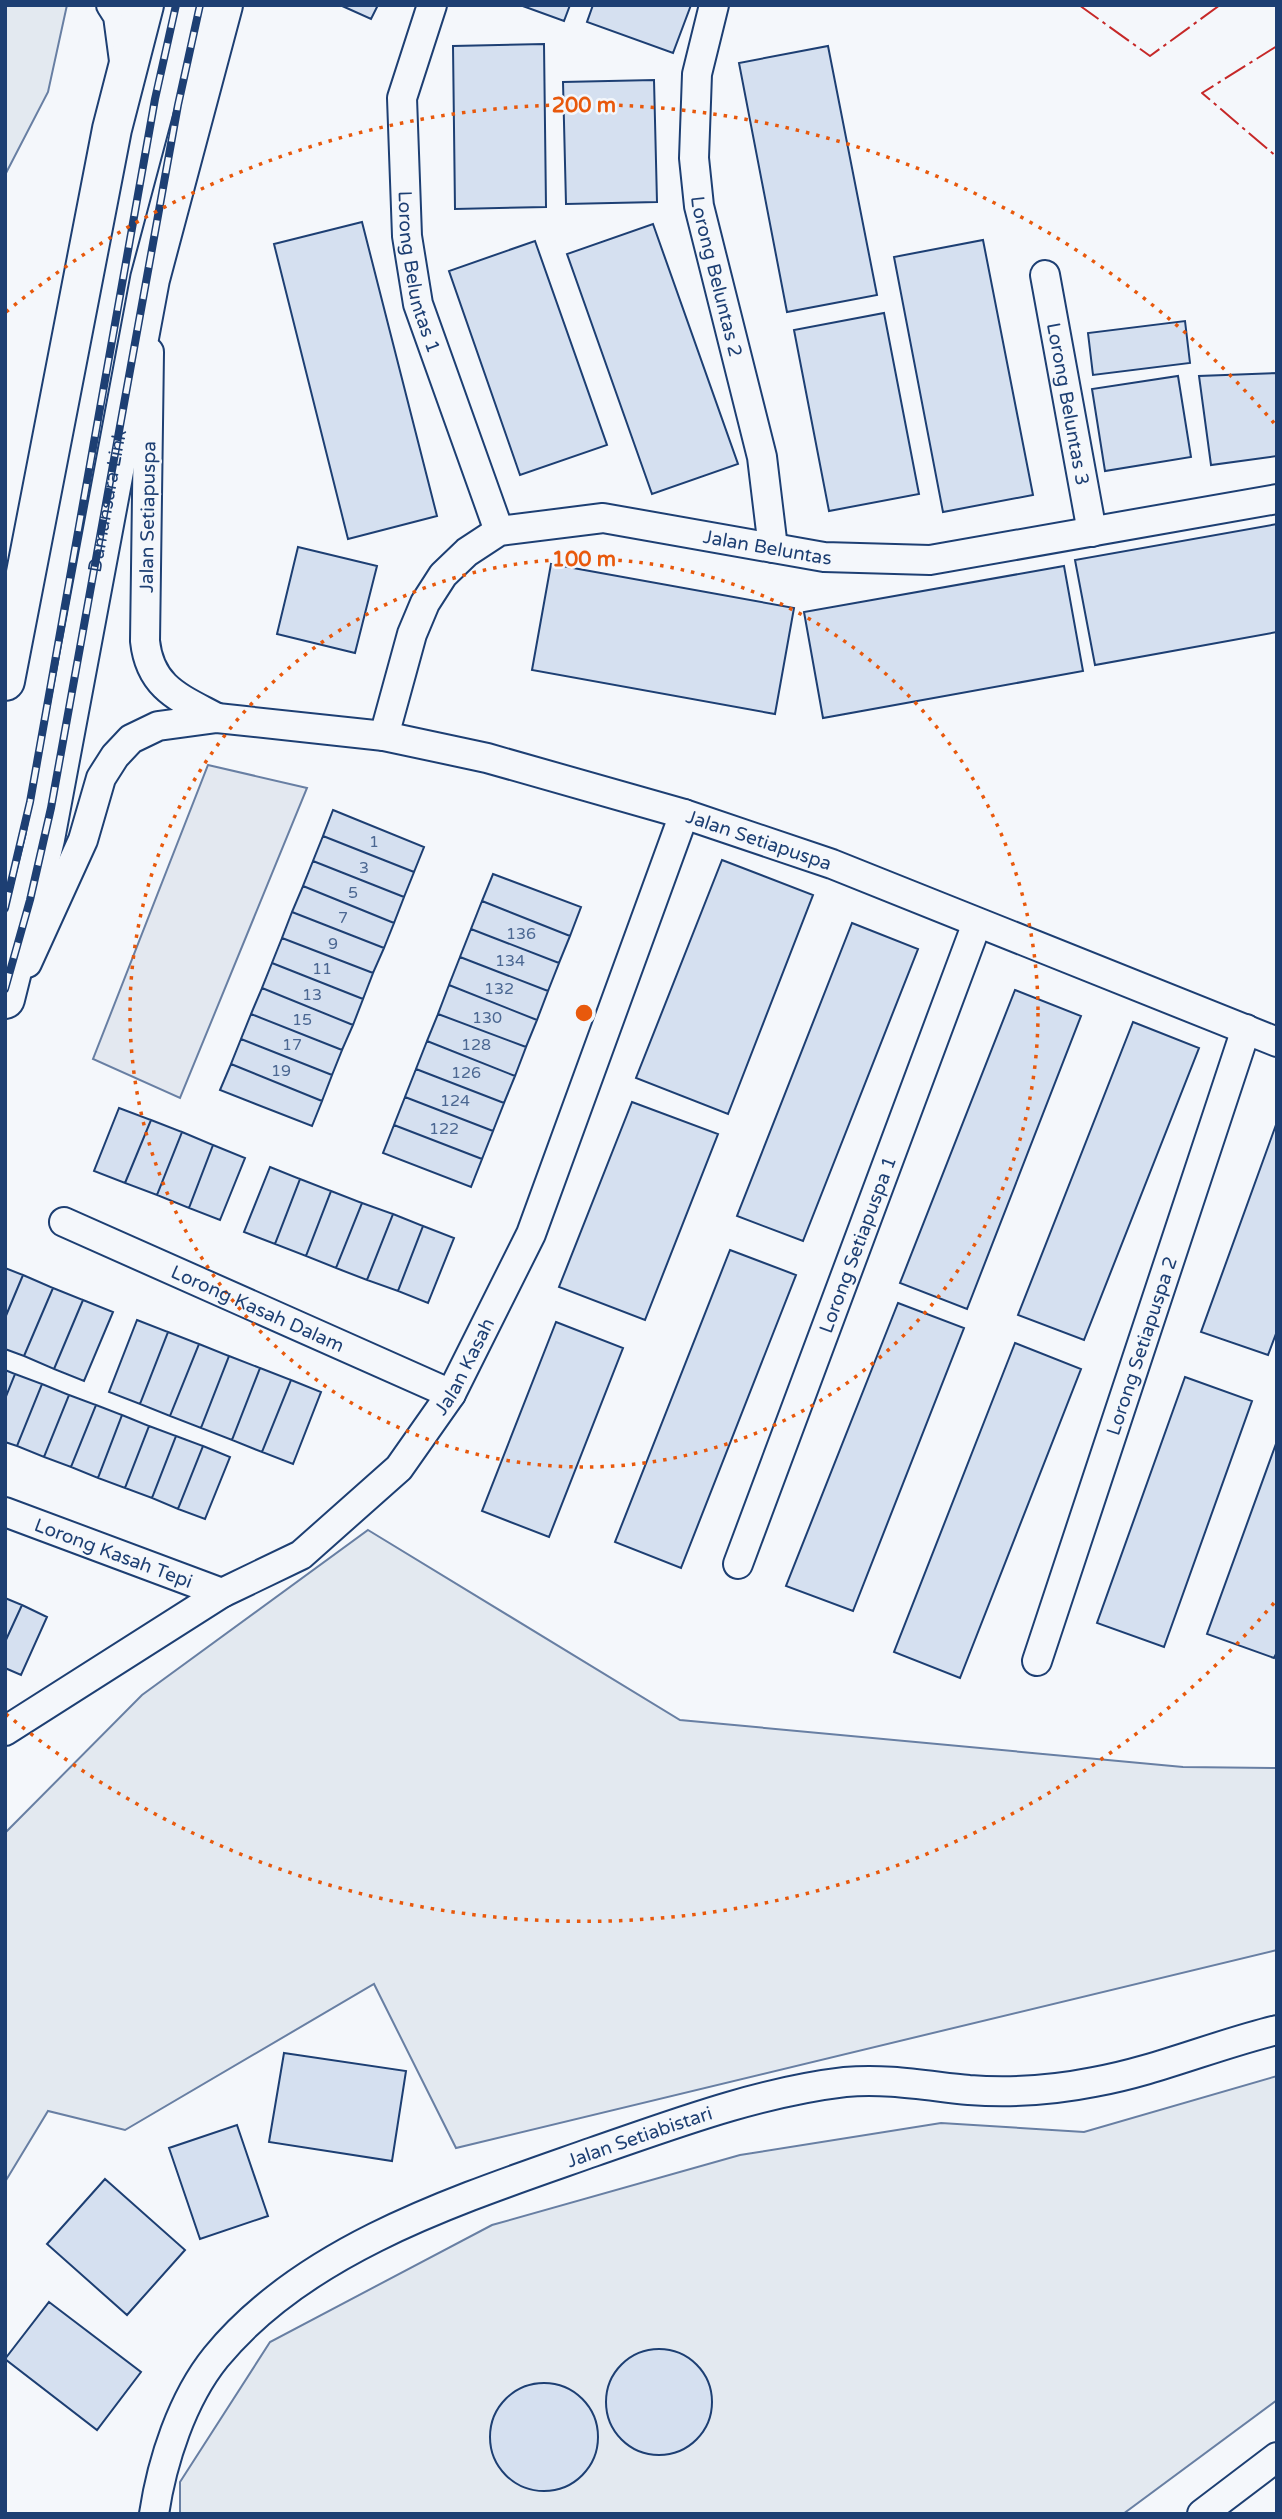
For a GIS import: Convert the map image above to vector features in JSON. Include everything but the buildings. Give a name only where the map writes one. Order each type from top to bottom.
[{"type":"highway","points":[[5,681],[12,605],[125,71],[144,5]]},
{"type":"highway","name":"Damansara Link","points":[[5,999],[45,839],[150,279],[223,5]]},
{"type":"street","points":[[111,5],[118,16],[125,71]]},
{"type":"street","name":"Lorong Beluntas 1","points":[[432,5],[402,98],[407,236],[418,304],[499,530]]},
{"type":"street","name":"Lorong Beluntas 2","points":[[714,5],[697,74],[694,158],[699,206],[762,457],[773,548]]},
{"type":"street","name":"Lorong Beluntas 3","points":[[1045,275],[1091,532]]},
{"type":"street","name":"Jalan Setiapuspa","points":[[150,279],[145,641],[147,663],[159,681],[176,696],[217,718]]},
{"type":"street","name":"Jalan Beluntas","points":[[384,736],[412,634],[425,603],[443,575],[467,552],[499,530],[603,518],[824,557],[930,560],[1277,499]]},
{"type":"street","name":"Jalan Setiapuspa","points":[[5,1010],[83,841],[101,778],[116,756],[131,739],[158,726],[217,718],[384,736],[487,758],[684,814],[832,864],[1277,1042]]},
{"type":"street","name":"Jalan Kasah","points":[[5,1731],[222,1593],[301,1555],[399,1468],[451,1394],[531,1234],[684,814]]},
{"type":"street","name":"Lorong Setiapuspa 1","points":[[738,1564],[977,923]]},
{"type":"street","name":"Lorong Setiapuspa 2","points":[[1037,1661],[1247,1029]]},
{"type":"street","name":"Lorong Kasah Dalam","points":[[64,1222],[451,1394]]},
{"type":"street","name":"Lorong Kasah Tepi","points":[[5,1512],[222,1593]]},
{"type":"street","name":"Jalan Setiabistari","points":[[154,2514],[158,2489],[181,2417],[214,2359],[250,2320],[302,2279],[357,2248],[473,2195],[669,2125],[805,2088],[848,2082],[897,2081],[974,2090],[1058,2087],[1094,2082],[1155,2067],[1277,2030]]},
{"type":"street","points":[[1202,2514],[1277,2457]]},
{"type":"shaded area","points":[[5,5],[67,5],[48,92],[5,175]]},
{"type":"shaded area","points":[[208,765],[307,788],[180,1098],[93,1059]]},
{"type":"shaded area","points":[[368,1530],[680,1720],[1183,1767],[1277,1768],[1277,1950],[456,2148],[374,1984],[125,2130],[48,2111],[5,2182],[5,1833],[142,1695]]},
{"type":"shaded area","points":[[1277,2076],[1277,2400],[1123,2514],[180,2514],[180,2482],[270,2342],[492,2225],[740,2155],[941,2123],[1084,2132]]},
{"type":"railway","points":[[5,908],[30,802],[155,99],[176,5]]},
{"type":"railway","points":[[5,989],[30,900],[51,808],[178,105],[200,5]]},
{"type":"power","points":[[1079,5],[1150,56],[1220,5]]},
{"type":"power","points":[[1277,46],[1202,93],[1277,157]]}]
